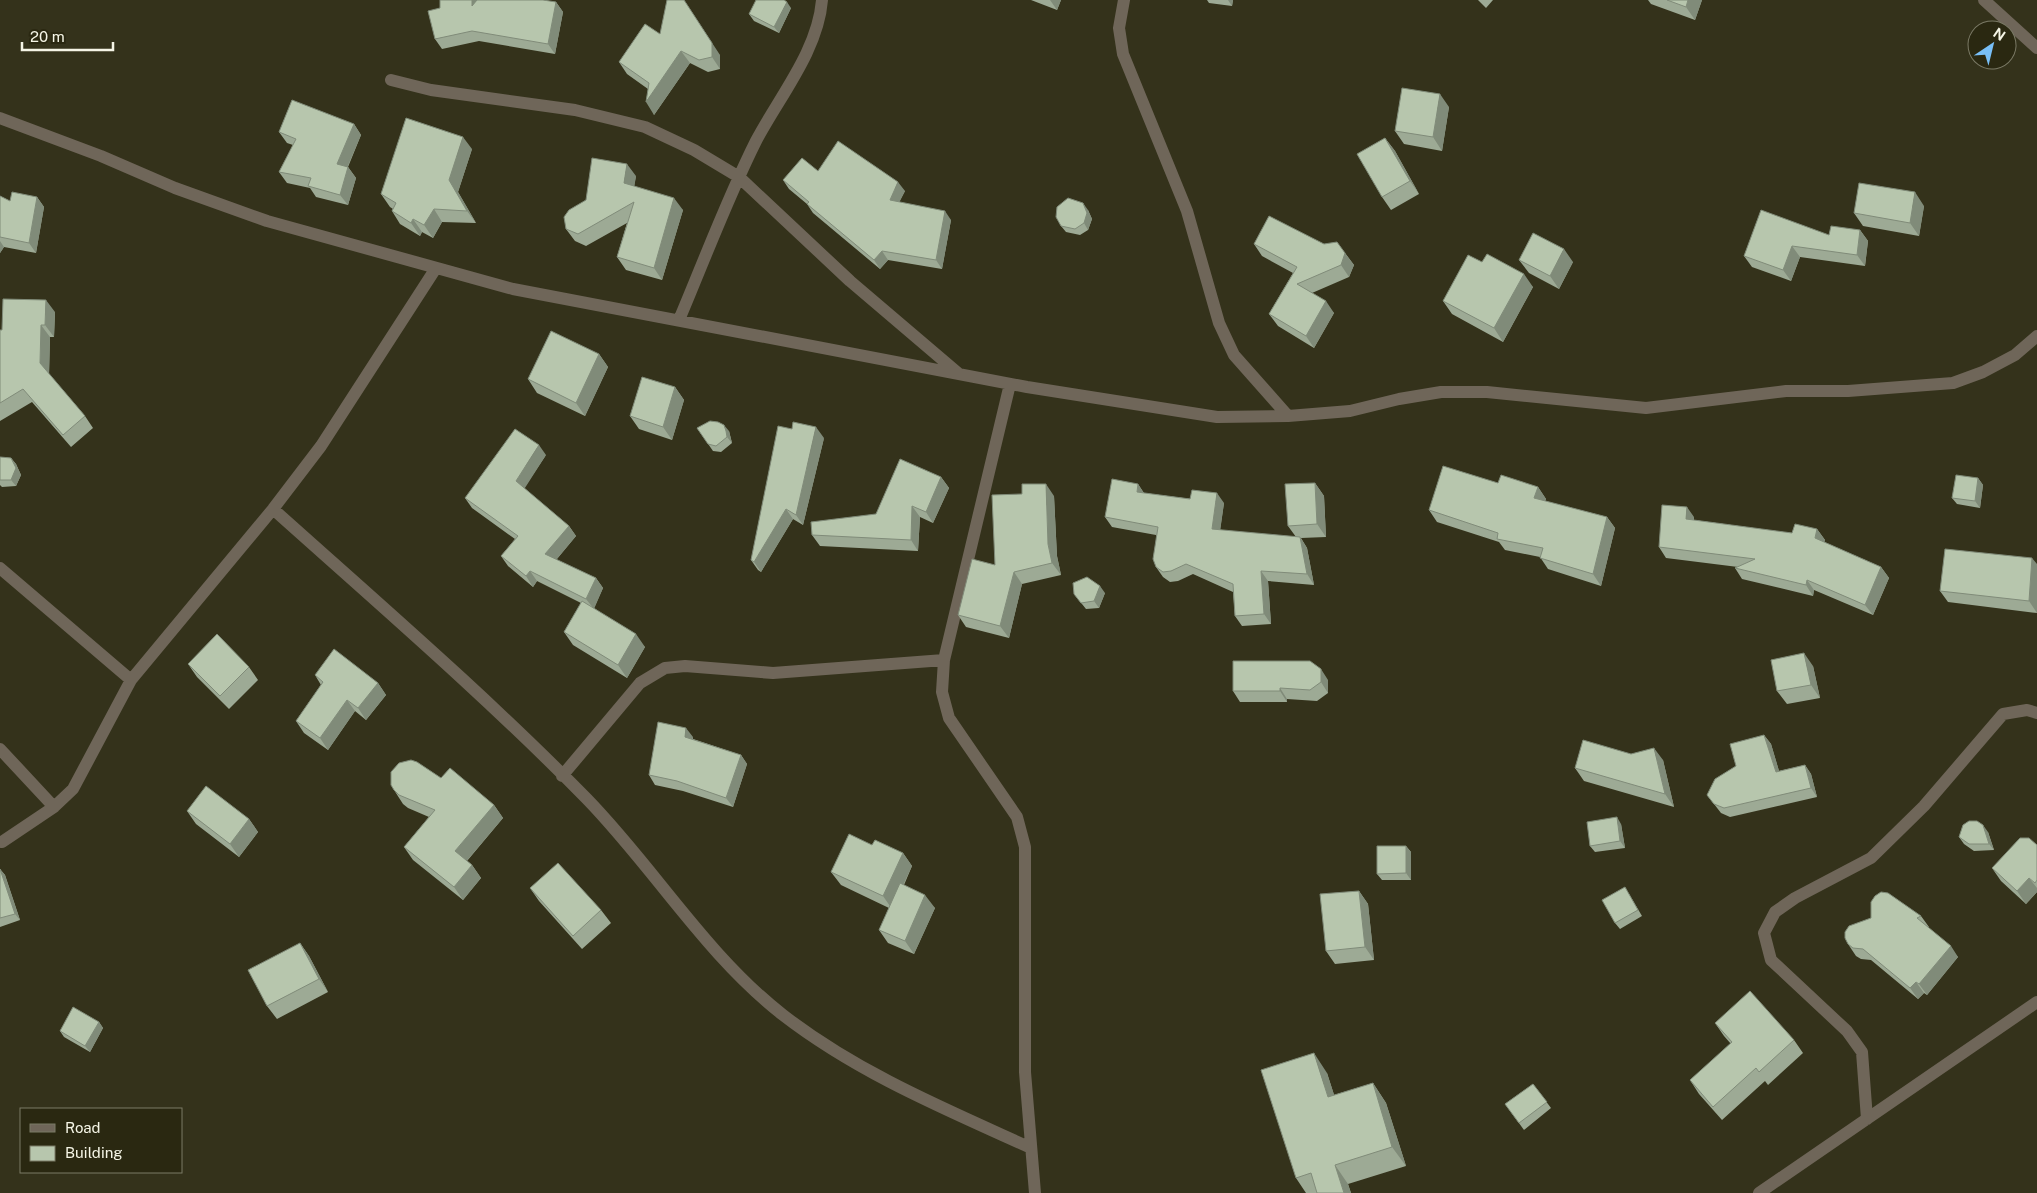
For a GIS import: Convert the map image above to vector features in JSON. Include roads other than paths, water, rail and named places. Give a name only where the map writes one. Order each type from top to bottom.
[{"type":"street","points":[[679,320],[739,177],[811,43],[821,12],[822,0]]},
{"type":"street","points":[[1124,0],[1119,28],[1123,54],[1187,211],[1219,323],[1234,355],[1288,416]]},
{"type":"street","points":[[1984,0],[2037,48]]},
{"type":"street","points":[[390,80],[431,90],[574,110],[644,127],[694,150],[739,177],[850,281],[958,374]]},
{"type":"street","points":[[0,118],[101,156],[175,188],[267,222],[513,289],[1010,384],[1217,417],[1288,416],[1350,411],[1399,399],[1441,392],[1486,392],[1646,408],[1786,391],[1848,391],[1953,383],[1982,372],[2015,355],[2037,336]]},
{"type":"street","points":[[2,842],[54,807],[73,789],[131,680],[273,509],[321,446],[436,268]]},
{"type":"street","points":[[1010,384],[944,660],[942,692],[949,718],[1017,817],[1025,847],[1023,1005],[1025,1072],[1034,1193]]},
{"type":"street","points":[[273,509],[473,688],[589,801],[724,960],[782,1014],[831,1049],[892,1085],[1031,1148]]},
{"type":"street","points":[[0,568],[131,680]]},
{"type":"street","points":[[562,776],[640,683],[665,668],[685,666],[773,672],[944,660]]},
{"type":"street","points":[[1866,1119],[1862,1052],[1847,1031],[1771,960],[1764,933],[1775,912],[1871,858],[1924,806],[2003,714],[2027,710],[2037,713]]},
{"type":"street","points":[[0,749],[54,807]]},
{"type":"street","points":[[1759,1193],[2037,1002]]}]
